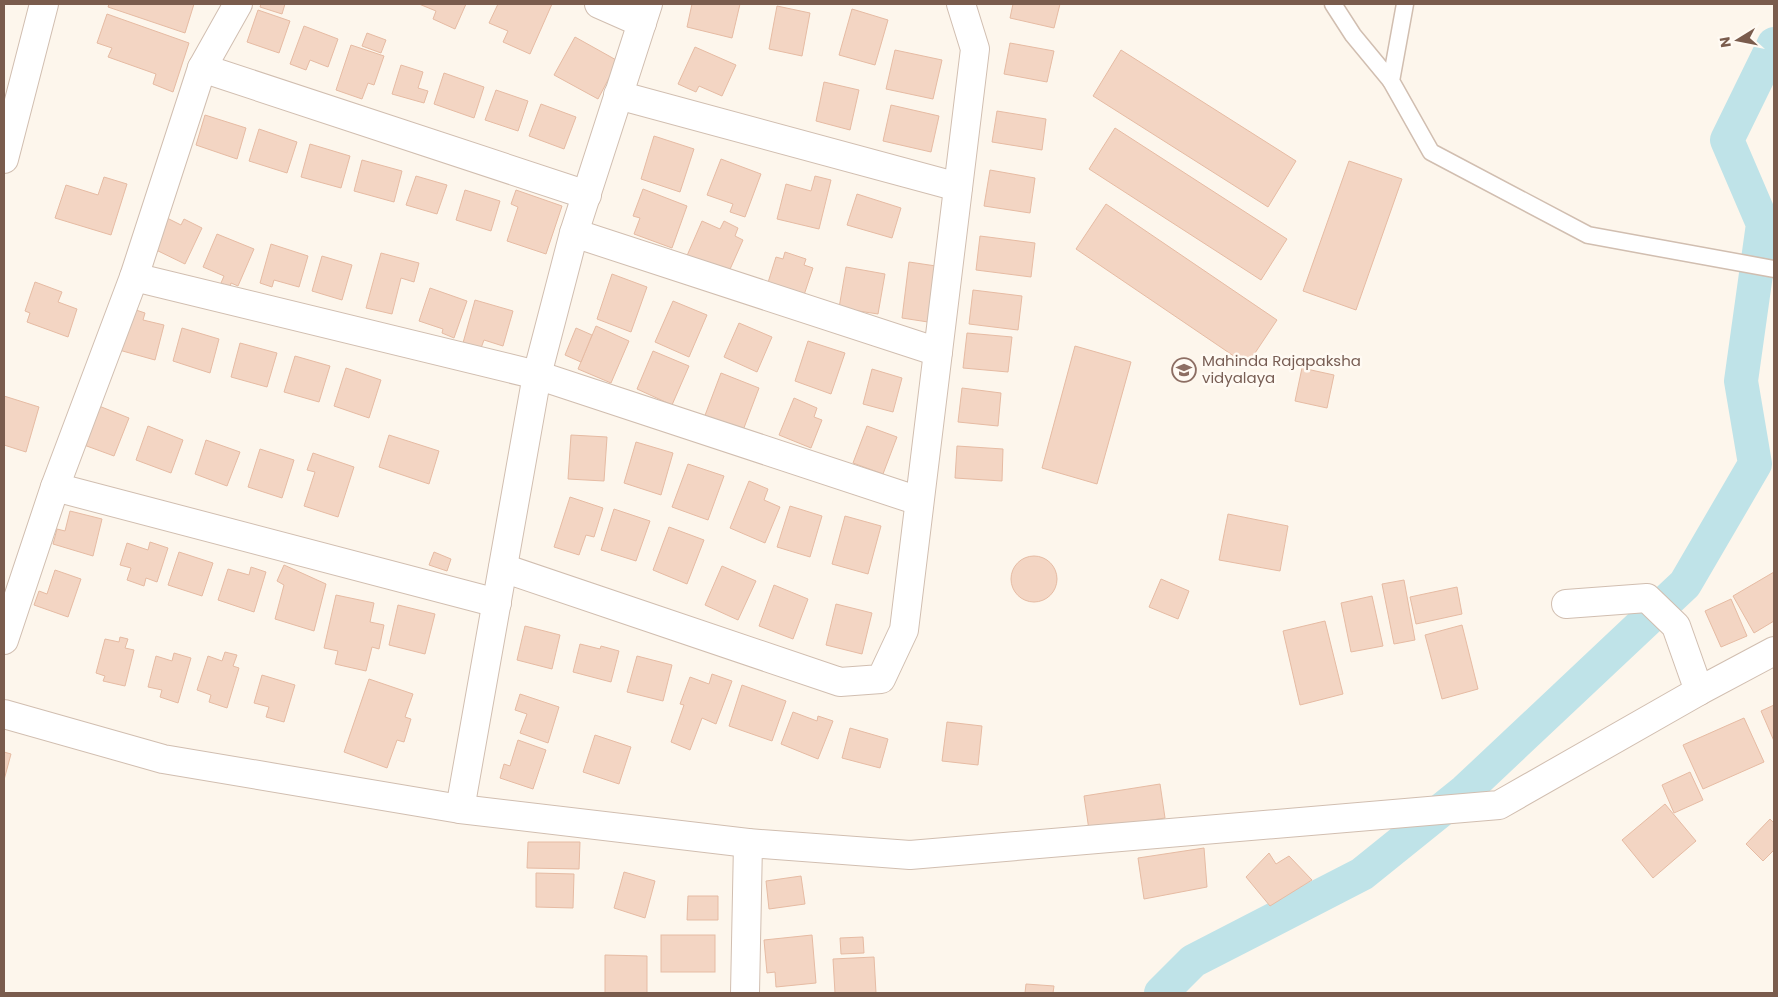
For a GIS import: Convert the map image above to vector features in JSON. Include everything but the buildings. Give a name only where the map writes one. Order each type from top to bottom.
[{"type":"street","points":[[4,159],[44,4]]},
{"type":"street","points":[[4,640],[55,487],[134,277],[202,68],[238,4]]},
{"type":"street","points":[[460,810],[537,375],[574,233],[645,14],[598,4]]},
{"type":"street","points":[[503,568],[840,682],[881,678],[904,630],[958,187],[974,49],[961,4]]},
{"type":"street","points":[[202,68],[587,195]]},
{"type":"street","points":[[618,95],[958,187]]},
{"type":"street","points":[[574,233],[938,352]]},
{"type":"street","points":[[134,277],[537,375],[920,501]]},
{"type":"street","points":[[55,487],[497,603]]},
{"type":"street","points":[[1566,604],[1647,598],[1676,626],[1698,691]]},
{"type":"street","points":[[4,714],[163,759],[460,810],[748,843],[910,856],[1499,805],[1698,691],[1774,651]]},
{"type":"street","points":[[745,993],[748,843]]},
{"type":"lane","points":[[1333,4],[1353,34],[1392,81],[1431,152],[1588,235],[1774,269]]},
{"type":"lane","points":[[1392,81],[1404,4]]},
{"type":"waterway","points":[[1161,993],[1193,961],[1362,874],[1465,791],[1685,584],[1755,464],[1741,381],[1763,224],[1727,140],[1774,44]]},
{"type":"place","name":"Mahinda Rajapaksha vidyalaya","points":[[1184,370]]}]
